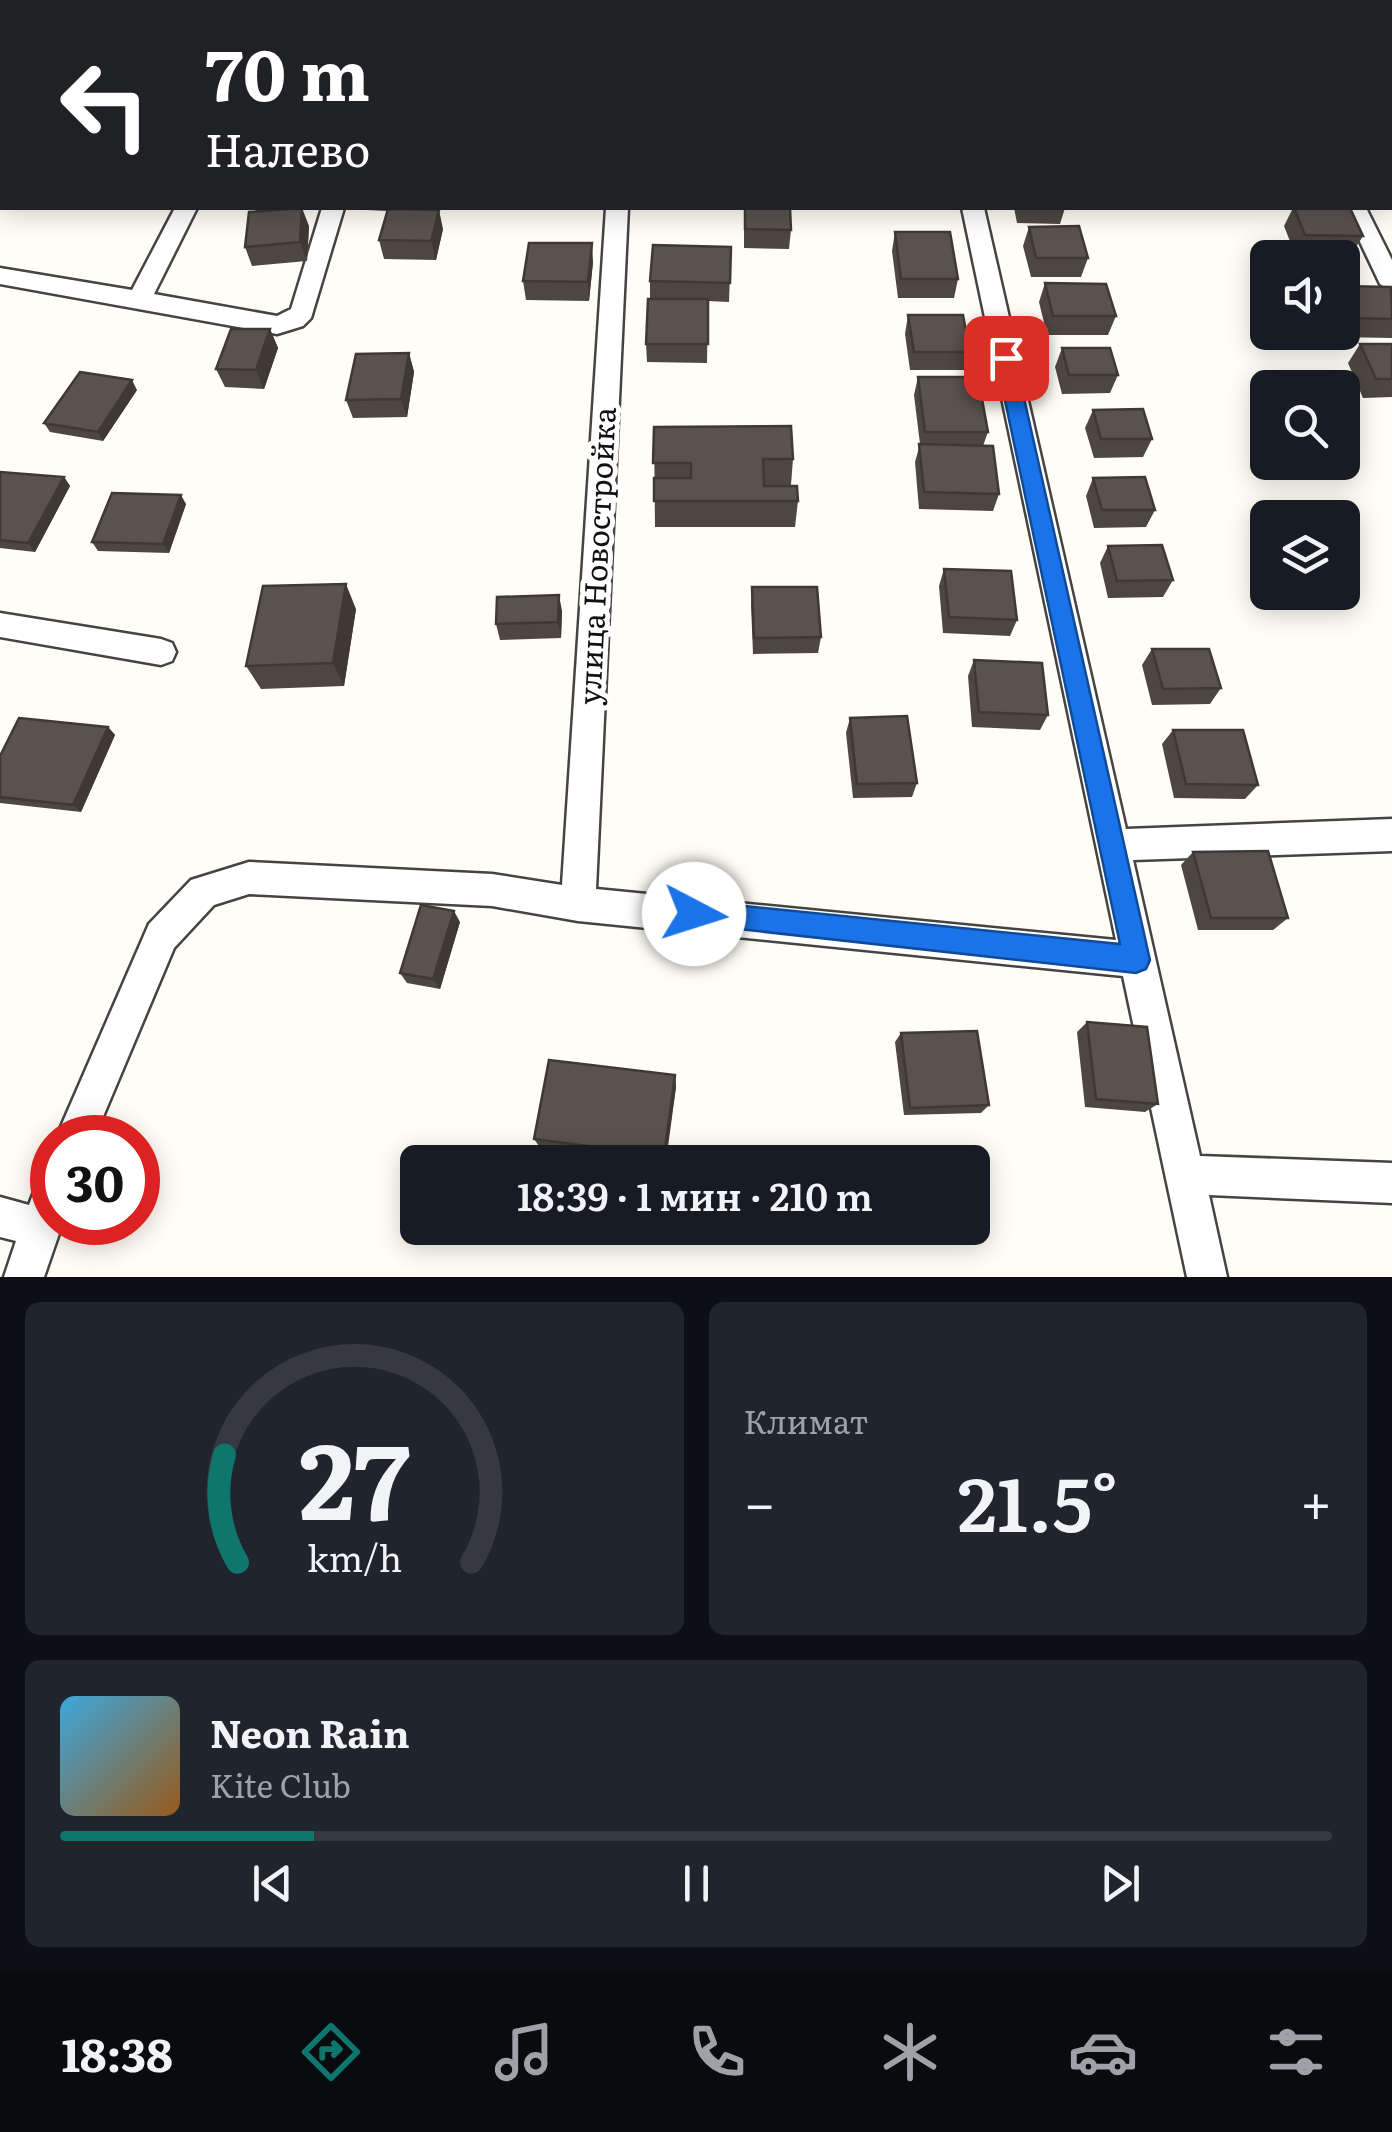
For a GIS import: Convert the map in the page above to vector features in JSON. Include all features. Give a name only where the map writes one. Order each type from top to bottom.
[{"type":"street","points":[[139,299],[185,210]]},
{"type":"street","points":[[0,276],[277,325],[294,320],[302,312],[331,210]]},
{"type":"street","name":"улица Новостройка","points":[[578,904],[617,210]]},
{"type":"street","points":[[972,210],[1207,1277]]},
{"type":"street","points":[[1355,210],[1392,284]]},
{"type":"street","points":[[0,625],[161,652]]},
{"type":"street","points":[[1112,846],[1392,835]]},
{"type":"street","points":[[85,1115],[161,936],[202,892],[249,878],[492,890],[578,904],[1136,960]]},
{"type":"street","points":[[1185,1176],[1392,1183]]},
{"type":"street","points":[[0,1217],[30,1214]]},
{"type":"street","points":[[24,1277],[35,1245]]},
{"type":"building","points":[[302,210],[300,242],[245,247],[249,212]]},
{"type":"building","points":[[388,210],[439,210],[431,241],[379,240]]},
{"type":"building","points":[[745,210],[790,210],[791,230],[745,229]]},
{"type":"building","points":[[1295,210],[1351,210],[1363,236],[1305,235]]},
{"type":"building","points":[[1079,226],[1088,258],[1036,258],[1029,227]]},
{"type":"building","points":[[895,232],[950,232],[958,279],[901,279]]},
{"type":"building","points":[[529,243],[592,243],[588,282],[523,281]]},
{"type":"building","points":[[653,245],[731,247],[730,283],[650,281]]},
{"type":"building","points":[[1045,283],[1106,284],[1116,316],[1053,316]]},
{"type":"building","points":[[1360,286],[1391,287],[1392,319],[1360,318]]},
{"type":"building","points":[[648,299],[708,299],[708,344],[646,344]]},
{"type":"building","points":[[908,315],[963,315],[970,352],[914,352]]},
{"type":"building","points":[[231,329],[270,329],[256,370],[216,369]]},
{"type":"building","points":[[1360,344],[1392,344],[1392,379],[1376,379]]},
{"type":"building","points":[[1062,348],[1110,348],[1118,375],[1069,375]]},
{"type":"building","points":[[409,353],[401,399],[346,400],[356,354]]},
{"type":"building","points":[[80,372],[132,380],[98,432],[44,423]]},
{"type":"building","points":[[918,377],[978,377],[988,432],[925,432]]},
{"type":"building","points":[[1143,409],[1152,439],[1101,439],[1093,410]]},
{"type":"building","points":[[791,426],[793,459],[763,459],[764,486],[797,486],[798,501],[654,501],[654,478],[691,478],[691,463],[653,463],[654,427]]},
{"type":"building","points":[[919,444],[993,446],[999,494],[924,492]]},
{"type":"building","points":[[0,472],[64,477],[28,543],[0,540]]},
{"type":"building","points":[[1145,477],[1155,510],[1102,510],[1093,478]]},
{"type":"building","points":[[112,493],[181,495],[163,544],[92,542]]},
{"type":"building","points":[[1162,545],[1173,580],[1117,581],[1108,546]]},
{"type":"building","points":[[944,569],[1011,571],[1017,620],[949,617]]},
{"type":"building","points":[[346,584],[333,663],[246,666],[263,586]]},
{"type":"building","points":[[752,587],[817,587],[821,637],[754,638]]},
{"type":"building","points":[[559,595],[558,622],[496,624],[497,597]]},
{"type":"building","points":[[1152,649],[1209,649],[1221,688],[1163,689]]},
{"type":"building","points":[[974,660],[1042,663],[1048,715],[979,712]]},
{"type":"building","points":[[907,716],[917,783],[857,784],[850,718]]},
{"type":"building","points":[[19,718],[108,727],[73,805],[0,797],[0,756]]},
{"type":"building","points":[[1173,730],[1243,730],[1258,785],[1186,784]]},
{"type":"building","points":[[1268,851],[1288,918],[1211,918],[1193,852]]},
{"type":"building","points":[[421,905],[454,911],[433,979],[400,973]]},
{"type":"building","points":[[1087,1022],[1147,1027],[1158,1104],[1096,1099]]},
{"type":"building","points":[[977,1031],[989,1105],[910,1108],[901,1033]]},
{"type":"building","points":[[549,1060],[675,1075],[665,1145],[580,1145],[534,1139]]},
{"type":"route","points":[[694,914],[1136,960],[1006,358]]}]
